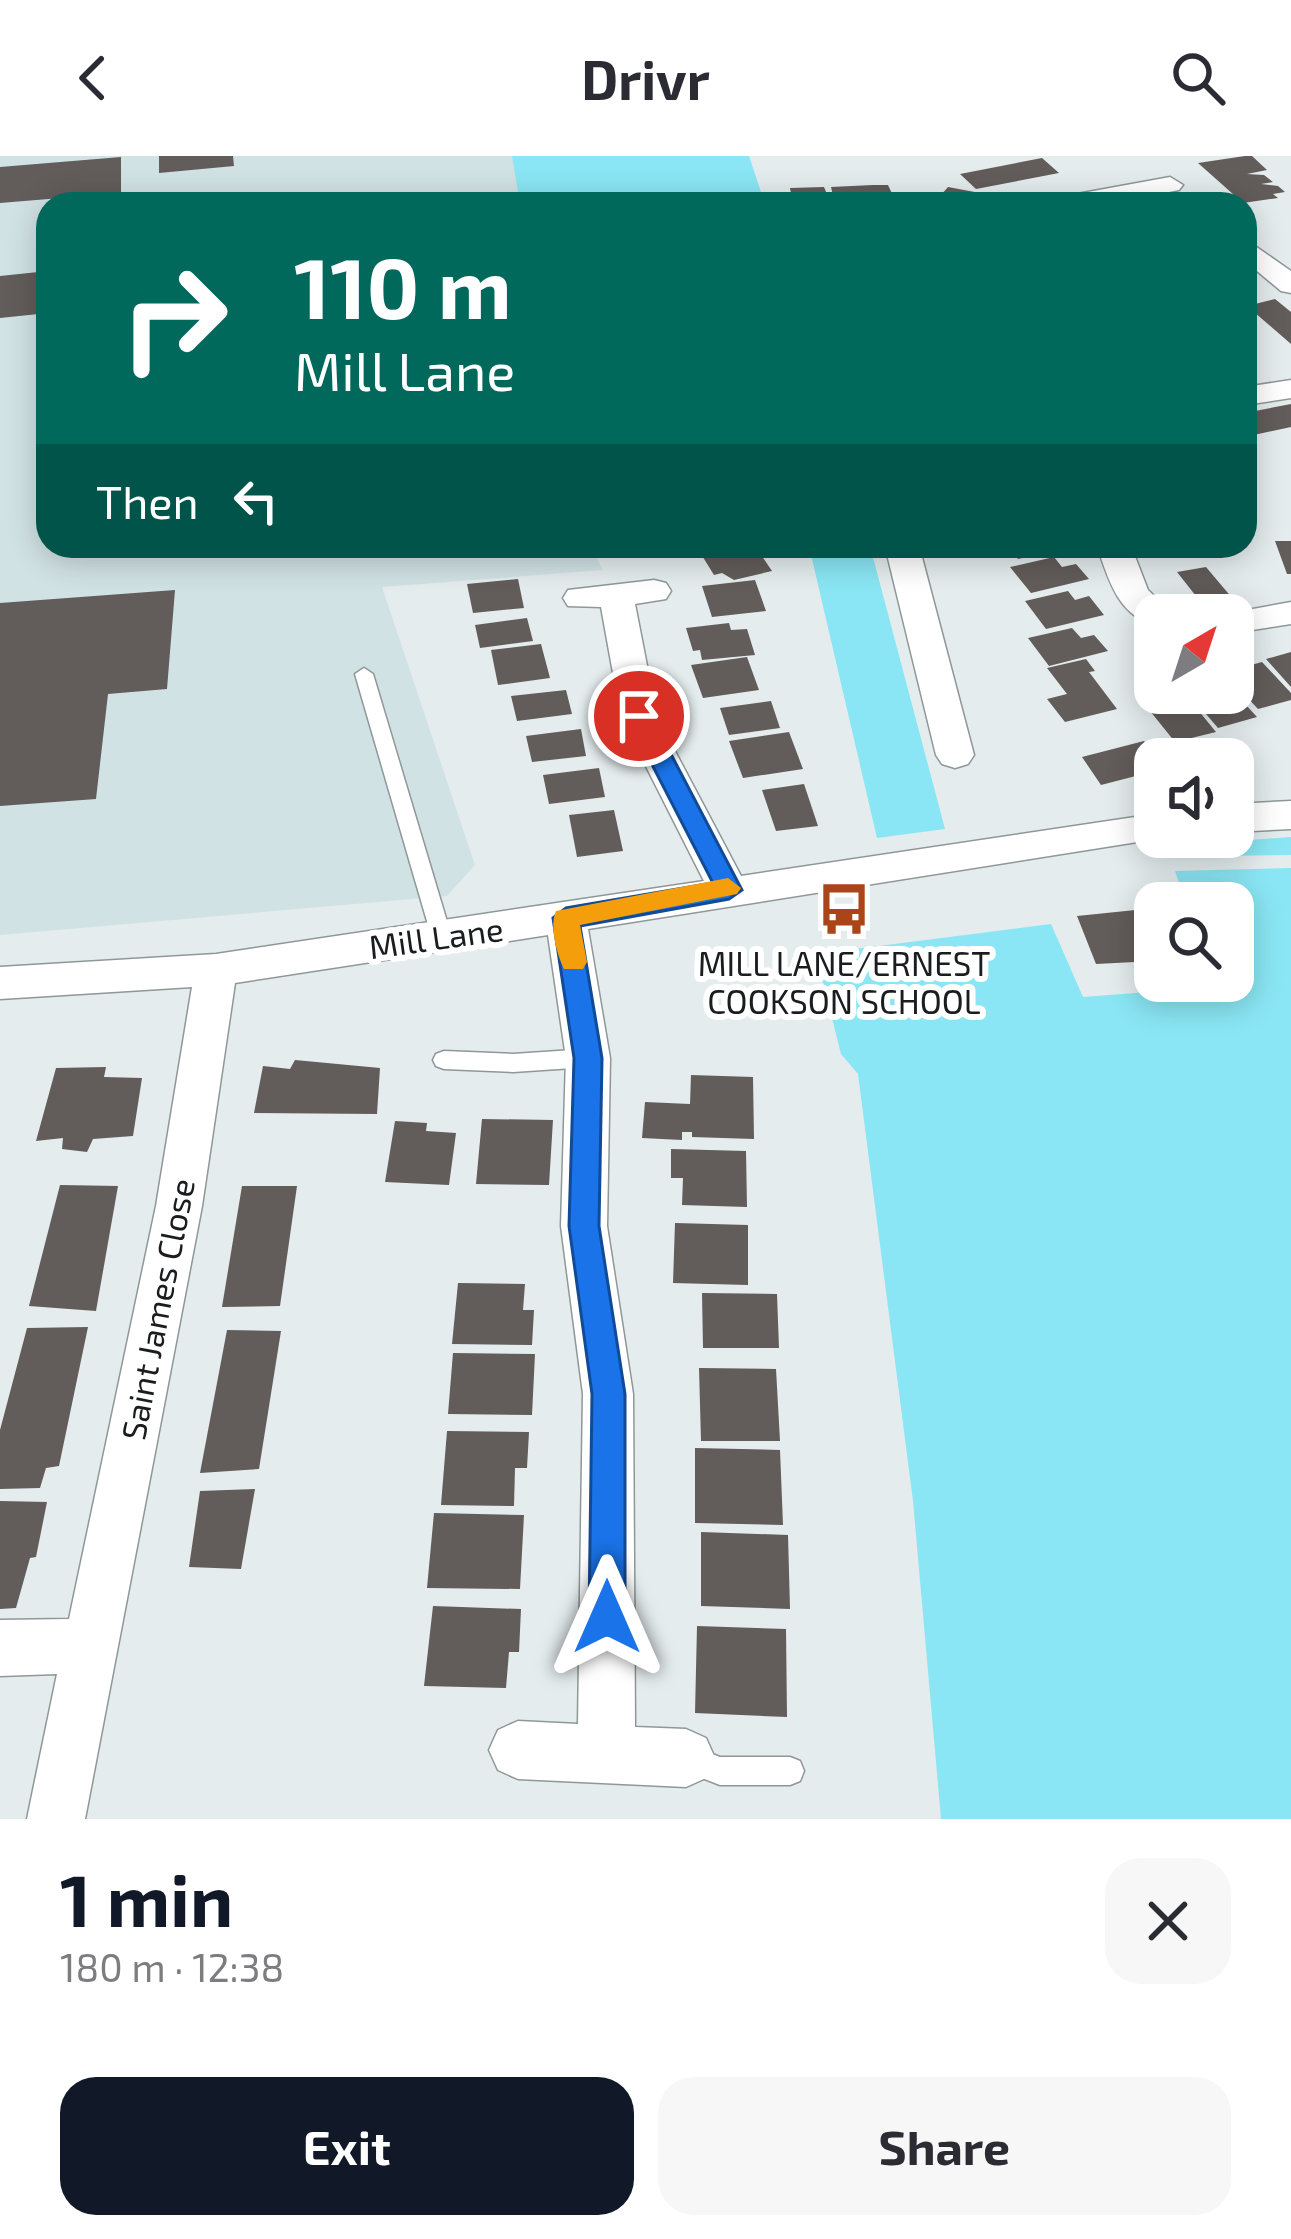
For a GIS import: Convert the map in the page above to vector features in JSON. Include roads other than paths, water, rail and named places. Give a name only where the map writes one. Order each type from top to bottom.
[{"type":"street","points":[[1136,156],[1179,192]]},
{"type":"street","points":[[1132,192],[1171,185]]},
{"type":"street","points":[[1257,260],[1283,289]]},
{"type":"street","points":[[1257,394],[1291,389]]},
{"type":"street","points":[[905,558],[955,755]]},
{"type":"street","points":[[1118,558],[1134,595]]},
{"type":"street","points":[[654,591],[598,596],[639,716],[729,890]]},
{"type":"street","points":[[1254,619],[1291,613]]},
{"type":"street","points":[[1254,817],[1291,815]]},
{"type":"street","name":"Mill Lane","points":[[0,982],[216,970],[1134,832]]},
{"type":"street","points":[[566,918],[588,1058],[584,1226],[608,1394],[606,1751]]},
{"type":"street","name":"Saint James Close","points":[[56,1819],[179,1206],[216,970]]},
{"type":"street","points":[[0,1648],[91,1646]]},
{"type":"street","points":[[518,1750],[686,1758]]},
{"type":"lane","points":[[364,674],[441,934]]},
{"type":"lane","points":[[444,1060],[513,1063],[588,1058]]},
{"type":"lane","points":[[686,1758],[720,1771],[790,1772]]},
{"type":"place","name":"MILL LANE/ERNEST COOKSON SCHOOL","points":[[844,909]]}]
